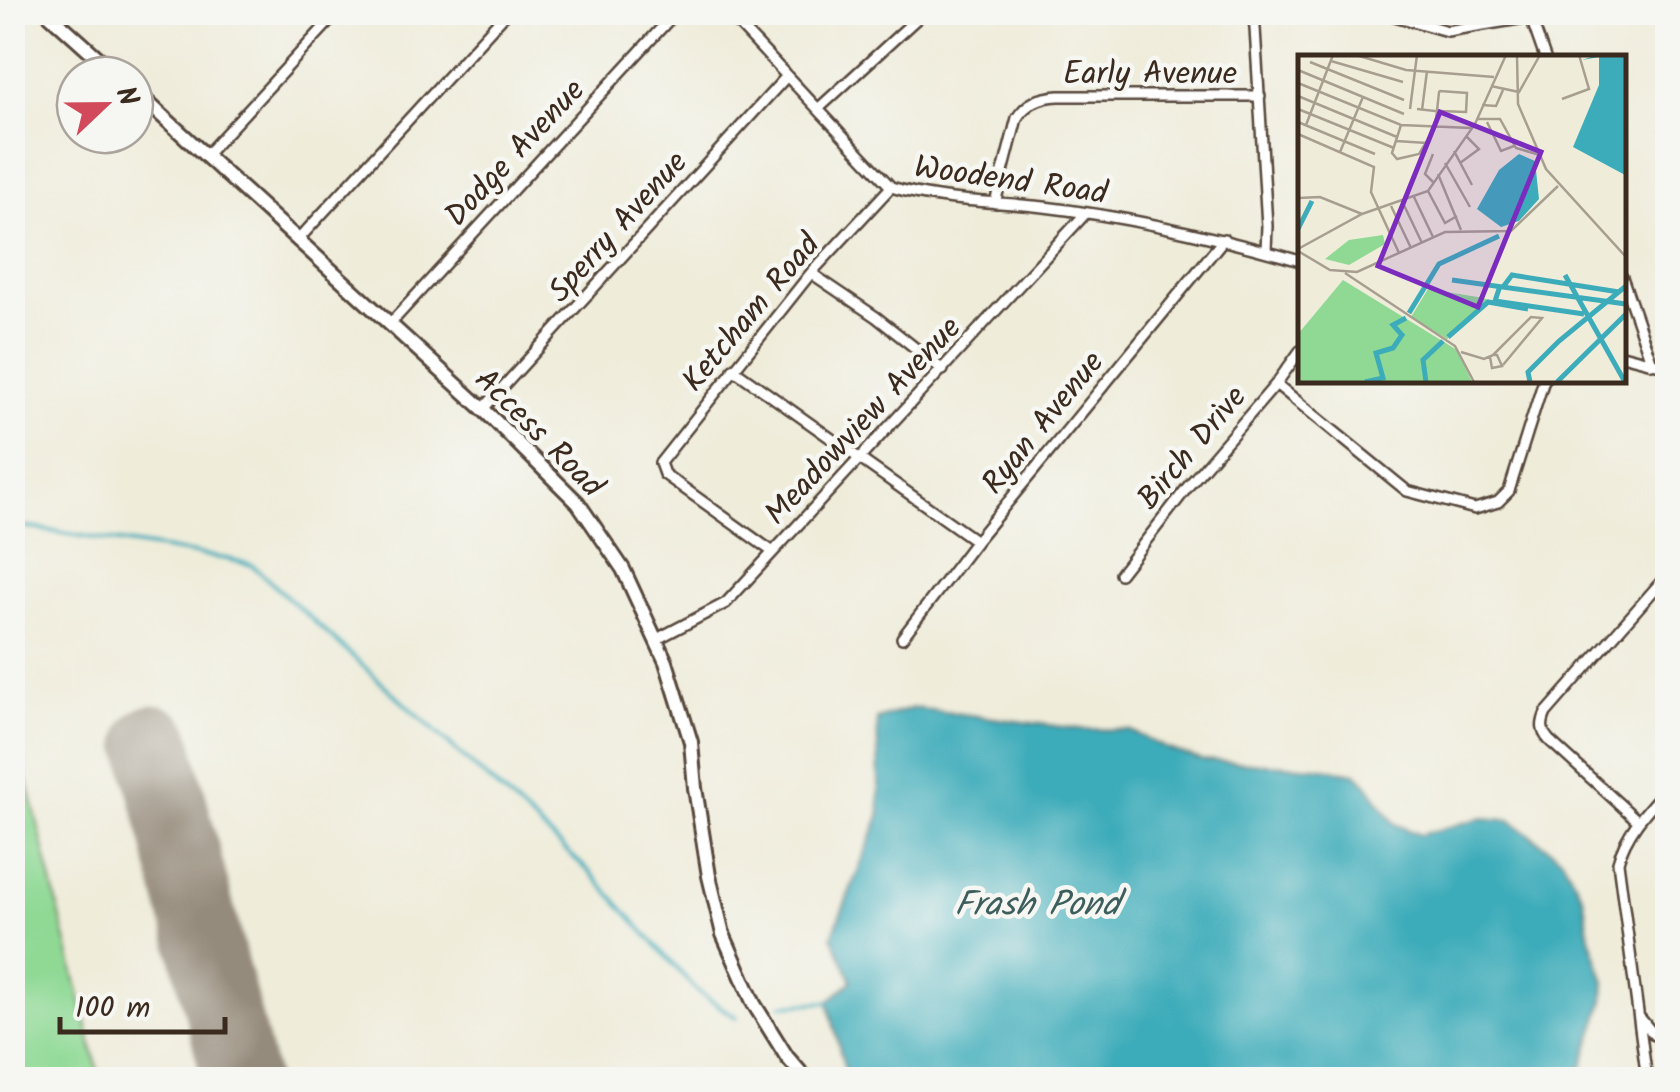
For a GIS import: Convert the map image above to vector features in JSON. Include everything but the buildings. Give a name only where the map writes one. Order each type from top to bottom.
[{"type":"main road","points":[[47,12],[95,55]]},
{"type":"main road","name":"Access Road","points":[[155,109],[483,410],[578,504],[623,568],[657,639],[691,742],[706,858],[723,934],[754,1004],[787,1057],[807,1080]]},
{"type":"main road","points":[[1662,1080],[1668,1073]]},
{"type":"street","points":[[206,155],[338,12]]},
{"type":"street","points":[[297,240],[507,12]]},
{"type":"street","name":"Dodge Avenue","points":[[390,324],[676,12]]},
{"type":"street","name":"Woodend Road","points":[[727,12],[891,187],[922,196],[1086,213],[1224,240],[1298,260]]},
{"type":"street","points":[[818,109],[924,12]]},
{"type":"street","points":[[1254,12],[1266,252]]},
{"type":"street","points":[[1381,12],[1446,32],[1530,15],[1545,55]]},
{"type":"street","name":"Sperry Avenue","points":[[483,410],[787,76]]},
{"type":"street","name":"Early Avenue","points":[[994,203],[1017,118],[1038,99],[1260,96]]},
{"type":"street","name":"Ketcham Road","points":[[773,552],[664,474],[660,469],[662,458],[811,273],[891,187]]},
{"type":"street","name":"Meadowview Avenue","points":[[657,639],[726,603],[1086,213]]},
{"type":"street","name":"Ryan Avenue","points":[[902,638],[976,541],[1224,240]]},
{"type":"street","points":[[811,273],[876,317],[943,370]]},
{"type":"street","points":[[1625,285],[1652,364]]},
{"type":"street","name":"Birch Drive","points":[[1120,574],[1298,355]]},
{"type":"street","points":[[1625,356],[1668,367]]},
{"type":"street","points":[[733,369],[976,541]]},
{"type":"street","points":[[1276,384],[1407,490],[1475,509],[1498,502],[1509,491],[1543,382]]},
{"type":"street","points":[[1638,820],[1549,740],[1542,724],[1546,713],[1668,574]]},
{"type":"street","points":[[1647,1080],[1618,862],[1638,820],[1668,787]]},
{"type":"street","points":[[1639,1016],[1654,1036],[1668,1042]]},
{"type":"green space","points":[[12,718],[100,1079],[13,1079]]},
{"type":"water","name":"Frash Pond","points":[[913,708],[1080,729],[1129,730],[1201,760],[1356,773],[1395,824],[1420,835],[1481,818],[1510,820],[1562,858],[1583,897],[1590,937],[1605,982],[1604,1001],[1579,1077],[847,1079],[828,1002],[852,981],[832,936],[880,816],[877,719]]},
{"type":"waterway","points":[[12,525],[252,565],[592,874],[697,991],[737,1018]]},
{"type":"waterway","points":[[782,1005],[828,1002]]},
{"type":"runway","points":[[154,742],[240,1080]]}]
